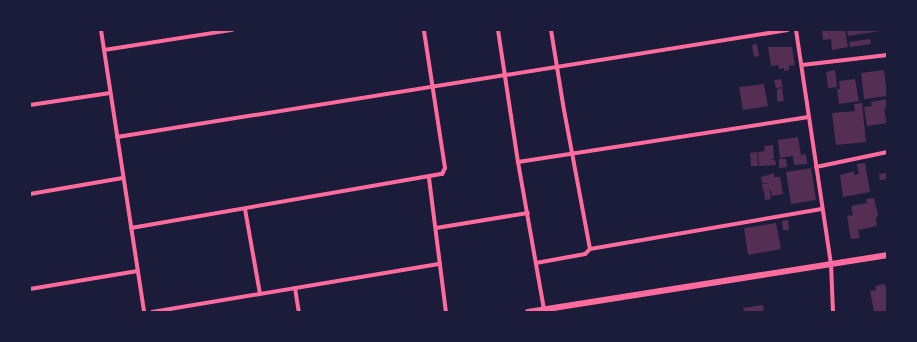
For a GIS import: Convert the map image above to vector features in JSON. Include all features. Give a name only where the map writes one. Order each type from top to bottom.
[{"type":"street","points":[[101,30],[144,312]]},
{"type":"street","points":[[104,50],[232,30]]},
{"type":"street","points":[[131,228],[429,178],[442,174],[445,168],[424,30]]},
{"type":"street","points":[[498,30],[518,162],[544,310]]},
{"type":"street","points":[[551,30],[590,249]]},
{"type":"street","points":[[117,137],[788,30]]},
{"type":"street","points":[[796,30],[831,264],[833,312]]},
{"type":"street","points":[[802,65],[887,55]]},
{"type":"street","points":[[30,105],[110,93]]},
{"type":"street","points":[[518,162],[809,117]]},
{"type":"street","points":[[816,167],[887,152]]},
{"type":"street","points":[[30,194],[123,178]]},
{"type":"street","points":[[429,178],[446,312]]},
{"type":"street","points":[[245,209],[260,294]]},
{"type":"street","points":[[536,263],[581,255],[590,249],[822,209]]},
{"type":"street","points":[[436,228],[528,213]]},
{"type":"street","points":[[528,312],[887,255]]},
{"type":"street","points":[[152,312],[440,264]]},
{"type":"street","points":[[30,289],[137,271]]},
{"type":"street","points":[[295,288],[299,312]]},
{"type":"building","points":[[822,30],[845,30],[848,47],[832,50],[831,39],[823,40]]},
{"type":"building","points":[[847,30],[879,30],[880,31],[848,36]]},
{"type":"building","points":[[870,39],[871,44],[850,47],[849,42]]},
{"type":"building","points":[[757,44],[759,56],[754,57],[752,45]]},
{"type":"building","points":[[768,47],[792,47],[795,65],[789,66],[789,70],[784,71],[784,68],[779,69],[778,65],[771,66]]},
{"type":"building","points":[[835,70],[837,87],[828,88],[826,72]]},
{"type":"building","points":[[884,70],[887,96],[864,99],[861,73]]},
{"type":"building","points":[[781,79],[783,87],[776,88],[774,80]]},
{"type":"building","points":[[855,79],[859,101],[839,104],[837,89],[840,89],[839,81]]},
{"type":"building","points":[[764,84],[768,106],[743,110],[739,87]]},
{"type":"building","points":[[782,88],[784,101],[777,102],[777,89]]},
{"type":"building","points":[[887,99],[887,108],[884,109],[887,123],[867,126],[864,107],[872,106],[871,102]]},
{"type":"building","points":[[862,103],[866,142],[836,145],[832,113],[855,111],[854,104]]},
{"type":"building","points":[[798,137],[801,155],[806,154],[807,164],[794,165],[793,156],[780,158],[778,140]]},
{"type":"building","points":[[773,145],[774,159],[770,160],[775,160],[776,165],[759,166],[758,152],[765,151],[764,146]]},
{"type":"building","points":[[757,152],[758,166],[751,166],[750,153]]},
{"type":"building","points":[[779,159],[786,159],[787,167],[779,168]]},
{"type":"building","points":[[865,163],[870,192],[843,197],[840,175],[854,171],[854,175],[859,174],[857,164]]},
{"type":"building","points":[[811,168],[816,200],[791,204],[786,172]]},
{"type":"building","points":[[774,173],[774,177],[780,177],[783,194],[772,196],[771,190],[763,191],[762,184],[770,183],[762,183],[761,177]]},
{"type":"building","points":[[886,173],[887,179],[880,180],[879,174]]},
{"type":"building","points":[[770,190],[771,199],[765,200],[764,191]]},
{"type":"building","points":[[874,198],[878,215],[876,219],[877,226],[858,230],[860,238],[851,239],[847,216],[853,215],[851,206],[867,203],[866,199]]},
{"type":"building","points":[[788,220],[789,230],[783,230],[782,221]]},
{"type":"building","points":[[776,223],[781,249],[748,255],[744,228]]},
{"type":"building","points":[[884,284],[887,287],[887,312],[874,312],[870,291],[876,290],[875,286]]},
{"type":"building","points":[[763,305],[764,312],[744,312],[743,308]]}]
